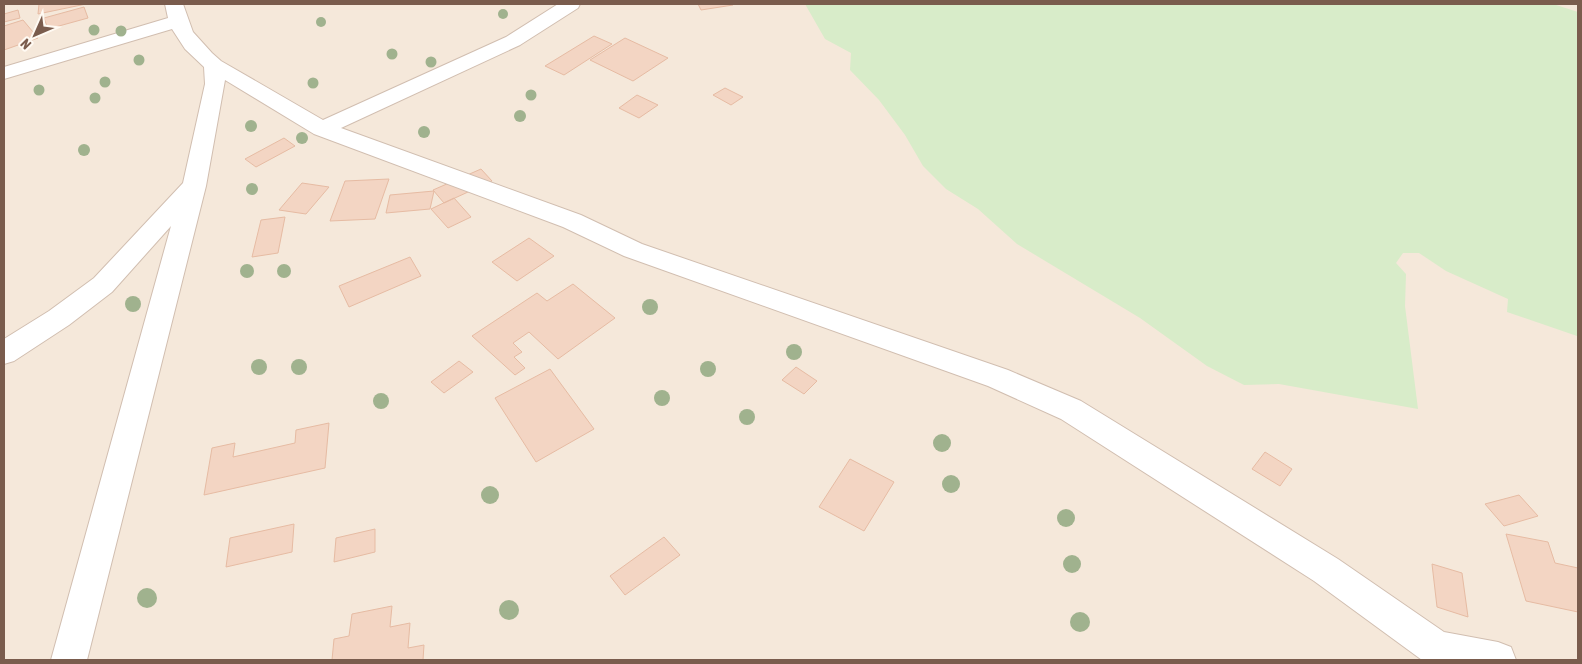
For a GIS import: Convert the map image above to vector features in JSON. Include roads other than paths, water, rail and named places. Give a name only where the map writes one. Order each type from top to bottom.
[{"type":"street","points":[[322,129],[513,41],[571,4]]},
{"type":"street","points":[[4,73],[176,12],[190,46],[214,65],[322,129],[572,221],[633,250],[998,378],[1071,410],[1326,570],[1444,654],[1498,660]]},
{"type":"street","points":[[69,660],[194,186],[215,84],[214,65]]},
{"type":"street","points":[[4,353],[59,318],[102,285],[194,186]]}]
